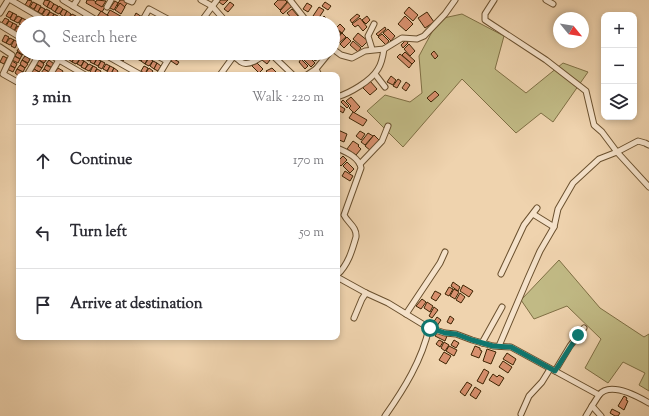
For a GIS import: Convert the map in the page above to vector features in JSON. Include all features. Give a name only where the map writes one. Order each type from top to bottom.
[{"type":"street","points":[[0,13],[8,0]]},
{"type":"street","points":[[11,0],[38,16]]},
{"type":"street","points":[[63,0],[86,15]]},
{"type":"street","points":[[73,6],[77,0]]},
{"type":"street","points":[[107,7],[111,0]]},
{"type":"street","points":[[127,0],[132,2],[133,0]]},
{"type":"street","points":[[201,0],[212,6],[221,16]]},
{"type":"street","points":[[205,16],[217,0]]},
{"type":"street","points":[[290,0],[303,16]]},
{"type":"street","points":[[340,54],[352,58],[372,49],[384,49],[402,38],[417,39],[424,36],[445,14],[455,0]]},
{"type":"street","points":[[494,0],[485,14],[485,20],[546,60],[586,91],[589,97],[593,123],[649,187]]},
{"type":"street","points":[[546,0],[553,4]]},
{"type":"street","points":[[145,16],[149,9],[160,16]]},
{"type":"street","points":[[372,49],[368,36],[374,24]]},
{"type":"street","points":[[0,25],[16,35]]},
{"type":"street","points":[[0,47],[12,55],[3,74],[16,82]]},
{"type":"street","points":[[340,96],[348,93],[374,74],[380,66],[384,49]]},
{"type":"street","points":[[29,72],[36,60]]},
{"type":"street","points":[[52,72],[59,60],[75,72]]},
{"type":"street","points":[[114,60],[136,72]]},
{"type":"street","points":[[222,72],[231,60]]},
{"type":"street","points":[[239,60],[242,63],[247,63],[256,60]]},
{"type":"street","points":[[277,60],[290,72]]},
{"type":"street","points":[[312,72],[323,60]]},
{"type":"street","points":[[162,72],[168,61]]},
{"type":"street","points":[[374,74],[385,87]]},
{"type":"street","points":[[360,164],[382,141],[388,126]]},
{"type":"street","points":[[498,346],[540,251],[554,227],[558,209],[573,183],[599,159],[638,141],[649,145]]},
{"type":"street","points":[[340,150],[359,161],[360,164],[360,170],[344,215],[354,227],[357,234],[350,257],[344,269],[340,273]]},
{"type":"street","points":[[501,274],[522,229],[537,208]]},
{"type":"street","points":[[533,214],[554,227]]},
{"type":"street","points":[[406,314],[440,263],[445,252]]},
{"type":"street","points":[[340,278],[366,293],[388,303],[430,328],[498,346],[511,347],[599,395]]},
{"type":"street","points":[[354,318],[366,293]]},
{"type":"street","points":[[482,342],[502,307]]},
{"type":"street","points":[[385,416],[417,363],[425,345],[430,328]]},
{"type":"street","points":[[521,414],[529,396],[553,370],[584,328]]},
{"type":"street","points":[[586,416],[602,391],[606,390],[620,390],[637,396],[649,403]]},
{"type":"street","points":[[592,406],[601,416]]},
{"type":"shaded area","points":[[462,14],[504,36],[495,69],[526,93],[563,63],[588,72],[553,122],[541,113],[516,133],[462,79],[403,147],[367,111],[385,95],[410,102],[422,93],[419,56],[439,19]]},
{"type":"shaded area","points":[[559,260],[600,308],[644,337],[649,334],[649,391],[639,385],[645,373],[623,362],[608,383],[585,368],[601,339],[567,306],[534,319],[521,300]]},
{"type":"building","points":[[28,0],[32,1],[29,7],[25,5]]},
{"type":"building","points":[[45,0],[50,1],[47,7],[43,4]]},
{"type":"building","points":[[87,0],[93,0],[105,7],[102,12],[86,3]]},
{"type":"building","points":[[97,0],[106,1],[102,7],[95,3]]},
{"type":"building","points":[[120,0],[128,2],[123,9],[117,5]]},
{"type":"building","points":[[221,0],[228,0],[223,5],[219,2]]},
{"type":"building","points":[[278,0],[285,0],[287,2],[280,10],[274,4]]},
{"type":"building","points":[[50,1],[54,4],[51,9],[47,7]]},
{"type":"building","points":[[115,1],[118,3],[114,10],[110,8]]},
{"type":"building","points":[[33,2],[37,4],[34,9],[30,7]]},
{"type":"building","points":[[230,2],[234,5],[228,12],[224,9]]},
{"type":"building","points":[[288,2],[292,6],[283,14],[280,11]]},
{"type":"building","points":[[325,2],[331,6],[328,10],[322,6]]},
{"type":"building","points":[[120,3],[125,7],[121,14],[115,10]]},
{"type":"building","points":[[307,3],[312,6],[308,12],[303,9]]},
{"type":"building","points":[[37,4],[41,6],[38,12],[34,10]]},
{"type":"building","points":[[54,4],[58,6],[55,12],[51,9]]},
{"type":"building","points":[[59,6],[63,9],[59,14],[55,12]]},
{"type":"building","points":[[41,7],[45,9],[42,14],[38,12]]},
{"type":"building","points":[[319,7],[324,10],[320,16],[313,16]]},
{"type":"building","points":[[409,7],[418,15],[413,21],[404,13]]},
{"type":"building","points":[[46,9],[50,11],[47,16],[42,15]]},
{"type":"building","points":[[63,9],[67,11],[64,16],[60,14]]},
{"type":"building","points":[[292,9],[298,16],[290,16],[287,13]]},
{"type":"building","points":[[110,10],[120,16],[107,16]]},
{"type":"building","points":[[9,11],[13,13],[10,18],[6,16]]},
{"type":"building","points":[[67,11],[71,14],[70,16],[64,16]]},
{"type":"building","points":[[101,11],[108,16],[98,16]]},
{"type":"building","points":[[50,12],[54,14],[53,16],[48,16]]},
{"type":"building","points":[[427,12],[434,22],[425,28],[418,18]]},
{"type":"building","points":[[13,13],[17,15],[14,21],[10,19]]},
{"type":"building","points":[[357,14],[360,16],[352,23],[350,20]]},
{"type":"building","points":[[367,16],[370,20],[366,24],[362,20]]},
{"type":"building","points":[[405,16],[413,24],[406,31],[398,24]]},
{"type":"building","points":[[5,18],[9,20],[5,26],[1,24]]},
{"type":"building","points":[[360,18],[367,27],[363,31],[358,25],[355,27],[352,24]]},
{"type":"building","points":[[9,21],[13,23],[10,29],[6,26]]},
{"type":"building","points":[[13,23],[16,24],[14,31],[10,29]]},
{"type":"building","points":[[340,24],[345,29],[342,33],[340,31]]},
{"type":"building","points":[[385,27],[386,29],[378,36],[376,34]]},
{"type":"building","points":[[388,29],[395,36],[391,41],[383,33]]},
{"type":"building","points":[[342,33],[346,37],[340,42],[340,35]]},
{"type":"building","points":[[358,33],[368,41],[362,47],[353,39]]},
{"type":"building","points":[[382,34],[389,41],[386,45],[378,37]]},
{"type":"building","points":[[5,35],[9,37],[6,43],[2,41]]},
{"type":"building","points":[[347,37],[351,41],[344,48],[340,44]]},
{"type":"building","points":[[10,38],[14,40],[10,45],[6,43]]},
{"type":"building","points":[[14,40],[16,41],[15,48],[11,46]]},
{"type":"building","points":[[406,40],[408,43],[403,48],[401,45]]},
{"type":"building","points":[[353,41],[361,48],[358,52],[350,45]]},
{"type":"building","points":[[409,44],[415,51],[410,56],[404,49]]},
{"type":"building","points":[[434,51],[438,56],[435,59],[431,54]]},
{"type":"building","points":[[405,52],[415,61],[412,64],[402,55]]},
{"type":"building","points":[[400,54],[412,64],[409,68],[397,57]]},
{"type":"building","points":[[3,56],[7,58],[4,64],[0,62]]},
{"type":"building","points":[[14,56],[16,57],[16,60],[20,60],[18,63],[12,60]]},
{"type":"building","points":[[22,60],[30,60],[28,63]]},
{"type":"building","points":[[22,60],[28,64],[25,68],[20,64]]},
{"type":"building","points":[[39,60],[46,60],[44,63]]},
{"type":"building","points":[[39,60],[44,64],[42,68],[36,64]]},
{"type":"building","points":[[49,60],[54,64],[52,68],[46,64]]},
{"type":"building","points":[[73,60],[79,60],[76,64],[72,62]]},
{"type":"building","points":[[79,60],[84,61],[81,66],[77,64]]},
{"type":"building","points":[[91,60],[96,60],[94,64],[90,62]]},
{"type":"building","points":[[96,60],[101,61],[98,66],[94,64]]},
{"type":"building","points":[[142,60],[147,60],[145,64]]},
{"type":"building","points":[[148,60],[153,61],[149,66],[145,64]]},
{"type":"building","points":[[176,60],[179,62],[177,65],[171,61]]},
{"type":"building","points":[[262,60],[270,60],[267,64]]},
{"type":"building","points":[[302,60],[308,66],[305,69],[299,62]]},
{"type":"building","points":[[304,60],[312,60],[315,63],[311,67]]},
{"type":"building","points":[[12,61],[17,64],[15,68],[10,65]]},
{"type":"building","points":[[84,61],[88,64],[85,69],[81,67]]},
{"type":"building","points":[[101,61],[105,63],[102,69],[98,67]]},
{"type":"building","points":[[153,61],[157,63],[154,69],[150,66]]},
{"type":"building","points":[[256,62],[263,69],[258,72],[252,66]]},
{"type":"building","points":[[157,63],[161,66],[158,71],[154,69]]},
{"type":"building","points":[[89,64],[93,66],[89,71],[85,69]]},
{"type":"building","points":[[106,64],[110,66],[107,71],[103,69]]},
{"type":"building","points":[[9,65],[15,68],[13,72],[7,69]]},
{"type":"building","points":[[20,65],[25,68],[23,72],[17,69]]},
{"type":"building","points":[[36,65],[42,68],[39,72],[34,69]]},
{"type":"building","points":[[46,65],[52,68],[49,72],[44,69]]},
{"type":"building","points":[[93,66],[97,68],[95,72],[90,72]]},
{"type":"building","points":[[110,66],[114,68],[112,72],[107,72]]},
{"type":"building","points":[[144,66],[148,68],[146,72],[141,71]]},
{"type":"building","points":[[58,68],[63,71],[62,72],[55,72]]},
{"type":"building","points":[[114,68],[118,71],[118,72],[112,72]]},
{"type":"building","points":[[149,68],[153,71],[152,72],[146,72]]},
{"type":"building","points":[[272,68],[276,72],[267,72],[266,71]]},
{"type":"building","points":[[17,69],[23,72],[16,72],[16,74],[15,73]]},
{"type":"building","points":[[34,69],[39,72],[32,72]]},
{"type":"building","points":[[44,69],[49,72],[42,72]]},
{"type":"building","points":[[97,69],[101,71],[100,72],[95,72]]},
{"type":"building","points":[[391,76],[396,80],[393,85],[387,82]]},
{"type":"building","points":[[398,79],[401,81],[397,88],[393,86]]},
{"type":"building","points":[[370,81],[377,89],[370,95],[363,88]]},
{"type":"building","points":[[406,82],[410,85],[406,91],[402,88]]},
{"type":"building","points":[[435,91],[439,95],[431,102],[427,98]]},
{"type":"building","points":[[351,97],[360,107],[354,113],[349,108],[351,106],[346,101]]},
{"type":"building","points":[[343,100],[349,106],[347,108],[341,102]]},
{"type":"building","points":[[340,106],[345,109],[343,113],[340,111]]},
{"type":"building","points":[[353,112],[367,120],[363,126],[349,118]]},
{"type":"building","points":[[340,131],[347,134],[344,142],[340,140]]},
{"type":"building","points":[[360,131],[365,134],[361,140],[356,136]]},
{"type":"building","points":[[368,133],[373,136],[365,145],[361,142]]},
{"type":"building","points":[[374,135],[380,141],[371,151],[365,146]]},
{"type":"building","points":[[353,141],[359,145],[358,146],[361,149],[356,155],[347,149]]},
{"type":"building","points":[[343,156],[347,160],[341,166],[340,165],[340,159]]},
{"type":"building","points":[[347,162],[354,169],[350,173],[343,166]]},
{"type":"building","points":[[345,171],[353,176],[350,181],[342,176]]},
{"type":"building","points":[[453,282],[460,287],[458,291],[451,286]]},
{"type":"building","points":[[463,285],[473,291],[469,297],[460,291]]},
{"type":"building","points":[[449,287],[453,289],[449,296],[445,294]]},
{"type":"building","points":[[454,289],[459,292],[455,299],[450,296]]},
{"type":"building","points":[[435,291],[441,294],[436,301],[431,298]]},
{"type":"building","points":[[460,293],[465,297],[461,303],[456,300]]},
{"type":"building","points":[[422,299],[426,302],[421,309],[416,306]]},
{"type":"building","points":[[427,302],[433,306],[430,312],[424,308]]},
{"type":"building","points":[[434,307],[438,310],[432,318],[429,316]]},
{"type":"building","points":[[450,316],[454,319],[451,324],[447,322]]},
{"type":"building","points":[[437,317],[441,320],[437,326],[433,323]]},
{"type":"building","points":[[438,331],[447,336],[445,341],[435,336]]},
{"type":"building","points":[[439,340],[443,342],[440,347],[436,344]]},
{"type":"building","points":[[454,340],[459,343],[456,348],[451,345]]},
{"type":"building","points":[[444,342],[449,345],[445,351],[441,348]]},
{"type":"building","points":[[449,346],[457,350],[454,356],[446,351]]},
{"type":"building","points":[[475,346],[480,348],[482,351],[479,358],[471,355]]},
{"type":"building","points":[[487,349],[496,352],[491,364],[483,361]]},
{"type":"building","points":[[444,352],[451,356],[446,364],[439,360]]},
{"type":"building","points":[[507,353],[516,359],[513,365],[503,359]]},
{"type":"building","points":[[503,361],[512,367],[508,373],[499,367]]},
{"type":"building","points":[[484,369],[489,372],[483,384],[477,381]]},
{"type":"building","points":[[493,374],[497,377],[499,375],[504,378],[499,386],[489,380]]},
{"type":"building","points":[[467,382],[472,385],[465,396],[460,392]]},
{"type":"building","points":[[475,387],[481,391],[476,399],[470,395]]},
{"type":"building","points":[[624,396],[628,401],[624,410],[618,406]]},
{"type":"building","points":[[612,409],[620,413],[618,416],[610,413]]},
{"type":"route","points":[[430,328],[445,333],[456,334],[493,346],[511,347],[555,371],[578,335]]}]
